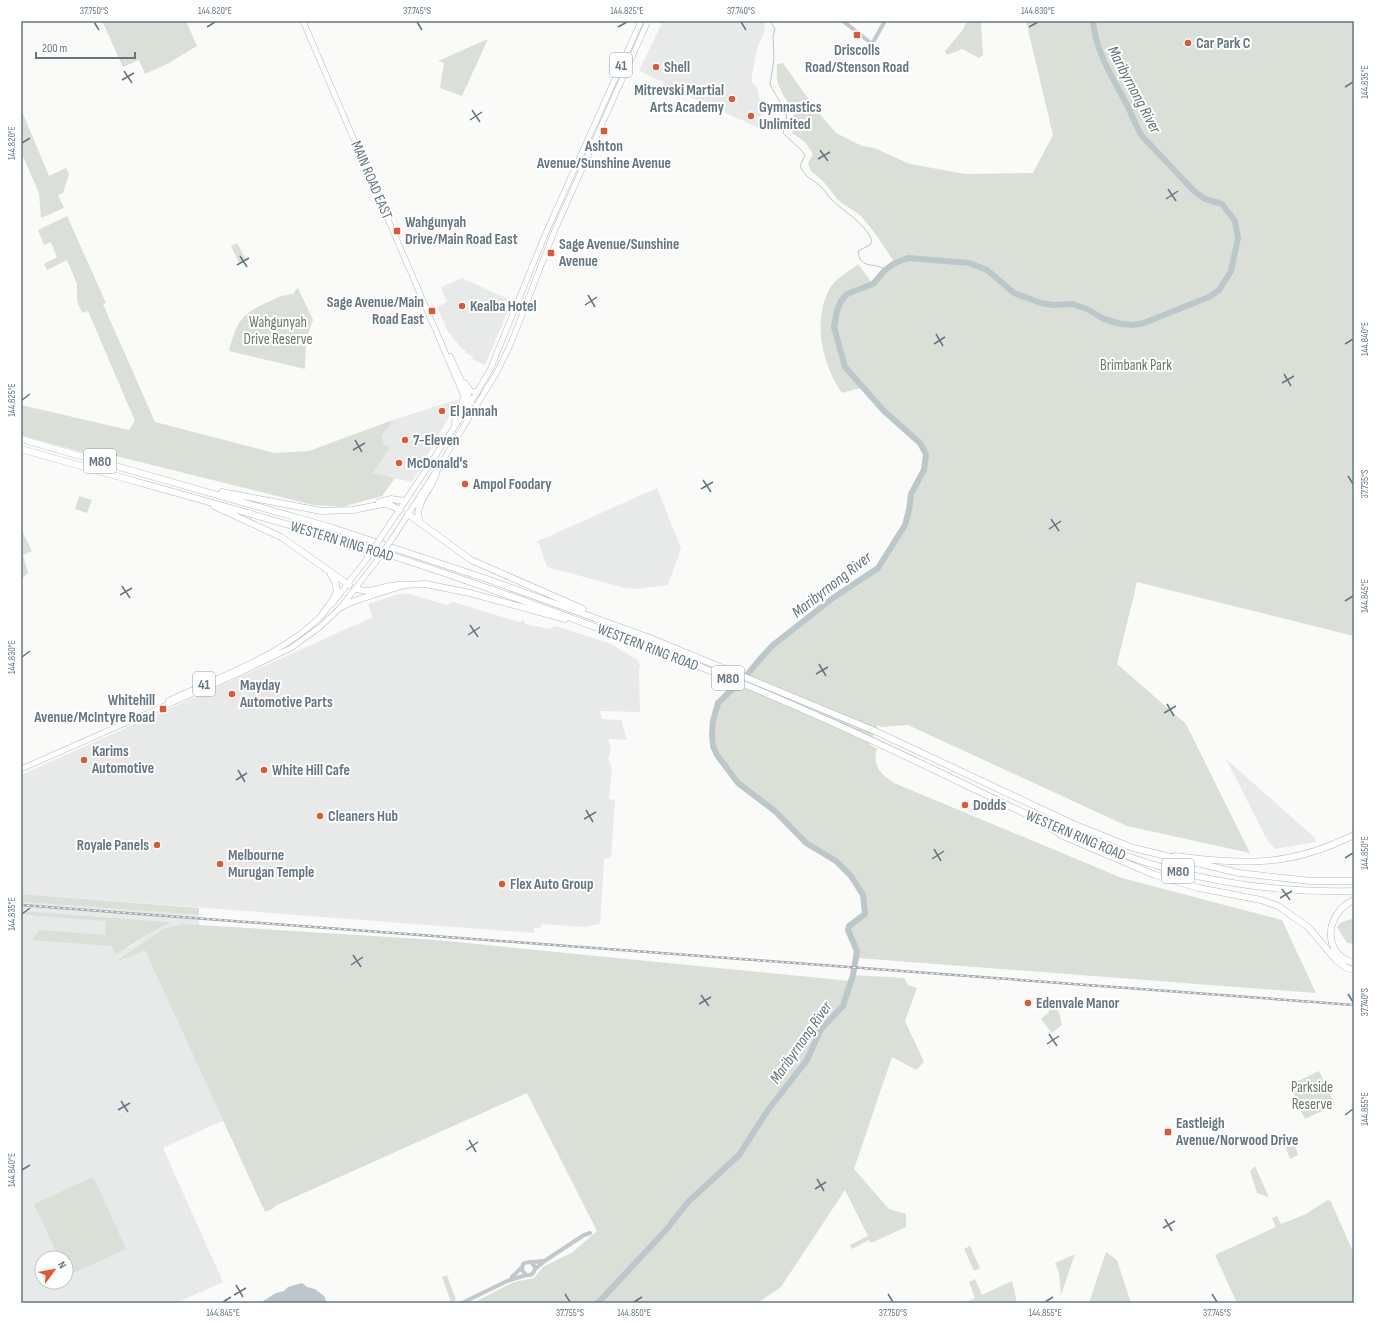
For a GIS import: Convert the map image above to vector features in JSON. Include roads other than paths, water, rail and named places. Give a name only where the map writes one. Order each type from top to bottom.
[{"type":"highway","name":"WESTERN RING ROAD","points":[[21,439],[180,483],[333,528],[631,627],[650,638],[875,731],[1090,831],[1133,848],[1239,874],[1297,880],[1354,881]]},
{"type":"highway","name":"WESTERN RING ROAD","points":[[21,449],[162,488],[396,557],[584,623],[725,677],[871,740],[1032,817],[1120,854],[1187,873],[1234,883],[1280,889],[1354,891]]},
{"type":"highway","points":[[420,524],[418,514],[419,506],[436,479],[437,470]]},
{"type":"highway","points":[[180,483],[314,510],[353,510],[382,504],[390,504],[400,510]]},
{"type":"highway","points":[[162,488],[205,502],[265,528],[281,537],[330,573],[349,584]]},
{"type":"highway","points":[[353,510],[388,499],[405,502]]},
{"type":"highway","points":[[408,514],[437,537],[471,560],[580,610]]},
{"type":"highway","points":[[322,615],[338,590],[336,582],[330,573]]},
{"type":"highway","points":[[357,589],[369,591],[392,585],[425,584],[447,588],[584,623]]},
{"type":"highway","points":[[341,607],[354,601],[404,585]]},
{"type":"highway","points":[[1032,817],[1063,836],[1155,876],[1199,888],[1260,900],[1278,906],[1308,927],[1337,961],[1347,968],[1354,970]]},
{"type":"highway","points":[[1149,852],[1223,861],[1266,862],[1311,854],[1353,835]]},
{"type":"highway","points":[[1354,900],[1339,910],[1331,927],[1333,945],[1343,958],[1354,963]]},
{"type":"highway","points":[[1343,958],[1354,959]]},
{"type":"main road","name":"MAIN ROAD EAST","points":[[303,21],[441,340],[464,397],[470,404]]},
{"type":"main road","points":[[642,21],[645,28]]},
{"type":"main road","name":"41","points":[[154,710],[192,689],[255,661],[295,638],[322,615],[349,584],[366,560],[478,392],[499,350],[566,187],[642,21]]},
{"type":"main road","name":"41","points":[[21,769],[272,658],[299,643],[329,619],[357,589],[437,470],[494,378],[508,350],[539,270],[648,21]]},
{"type":"main road","points":[[606,99],[621,72],[625,72]]},
{"type":"main road","points":[[566,187],[572,184],[589,154]]},
{"type":"main road","points":[[520,298],[527,295],[539,270]]},
{"type":"main road","name":"MAIN ROAD EAST","points":[[441,340],[453,363],[473,412]]},
{"type":"main road","points":[[453,363],[469,388],[478,392]]},
{"type":"main road","points":[[451,431],[464,397]]},
{"type":"main road","points":[[400,510],[408,514]]},
{"type":"main road","points":[[349,584],[357,589]]},
{"type":"main road","points":[[301,633],[313,628],[324,619],[329,619]]},
{"type":"main road","points":[[295,638],[299,643]]},
{"type":"street","points":[[843,21],[872,44],[885,21]]},
{"type":"street","points":[[462,1303],[507,1281],[533,1274],[535,1270],[546,1260],[584,1235],[590,1233]]},
{"type":"street","points":[[507,1281],[522,1267],[525,1262],[536,1263],[546,1260]]},
{"type":"street","points":[[531,1262],[535,1270]]},
{"type":"street","points":[[522,1267],[522,1272],[526,1275]]},
{"type":"waterway","points":[[770,21],[775,29],[773,37],[774,59],[770,85],[786,112],[787,122],[783,133],[805,155],[800,166],[805,174],[859,222],[868,233],[872,240],[870,245],[858,251],[859,257],[865,263],[881,267],[885,270]]},
{"type":"waterway","name":"Maribyrnong River","points":[[598,1303],[666,1230],[688,1202],[739,1155],[768,1110],[807,1060],[821,1029],[843,1006],[853,975],[857,951],[848,930],[849,926],[865,914],[863,895],[851,876],[836,861],[806,843],[775,811],[738,783],[717,755],[713,746],[712,734],[713,721],[718,703],[747,675],[773,645],[833,598],[878,568],[905,525],[911,494],[924,470],[926,454],[920,443],[884,411],[845,367],[834,327],[837,310],[841,301],[847,294],[873,284],[885,270],[895,263],[908,258],[969,263],[987,270],[1014,293],[1041,303],[1053,305],[1072,304],[1087,309],[1104,319],[1121,324],[1133,325],[1144,323],[1209,297],[1219,290],[1231,271],[1238,238],[1235,221],[1222,204],[1205,199],[1194,191],[1142,136],[1101,54],[1097,44],[1093,21]]},
{"type":"railway","points":[[21,905],[1354,1005]]},
{"type":"place","name":"Driscolls Road/Stenson Road","points":[[857,35]]},
{"type":"place","name":"Car Park C","points":[[1188,43]]},
{"type":"place","name":"Shell","points":[[656,67]]},
{"type":"place","name":"Mitrevski Martial Arts Academy","points":[[732,99]]},
{"type":"place","name":"Gymnastics Unlimited","points":[[751,116]]},
{"type":"place","name":"Ashton Avenue/Sunshine Avenue","points":[[604,131]]},
{"type":"place","name":"Wahgunyah Drive/Main Road East","points":[[397,231]]},
{"type":"place","name":"Sage Avenue/Sunshine Avenue","points":[[551,253]]},
{"type":"place","name":"Kealba Hotel","points":[[462,306]]},
{"type":"place","name":"Sage Avenue/Main Road East","points":[[432,311]]},
{"type":"place","name":"El Jannah","points":[[442,411]]},
{"type":"place","name":"7-Eleven","points":[[405,440]]},
{"type":"place","name":"McDonald's","points":[[399,463]]},
{"type":"place","name":"Ampol Foodary","points":[[465,484]]},
{"type":"place","name":"Mayday Automotive Parts","points":[[232,694]]},
{"type":"place","name":"Whitehill Avenue/McIntyre Road","points":[[163,709]]},
{"type":"place","name":"Karims Automotive","points":[[84,760]]},
{"type":"place","name":"White Hill Cafe","points":[[264,770]]},
{"type":"place","name":"Dodds","points":[[965,805]]},
{"type":"place","name":"Cleaners Hub","points":[[320,816]]},
{"type":"place","name":"Royale Panels","points":[[157,845]]},
{"type":"place","name":"Melbourne Murugan Temple","points":[[220,864]]},
{"type":"place","name":"Flex Auto Group","points":[[502,884]]},
{"type":"place","name":"Edenvale Manor","points":[[1028,1003]]},
{"type":"place","name":"Eastleigh Avenue/Norwood Drive","points":[[1168,1132]]},
{"type":"park label","name":"Wahgunyah Drive Reserve","points":[[278,330]]},
{"type":"park label","name":"Brimbank Park","points":[[1136,365]]},
{"type":"park label","name":"Parkside Reserve","points":[[1312,1096]]}]
